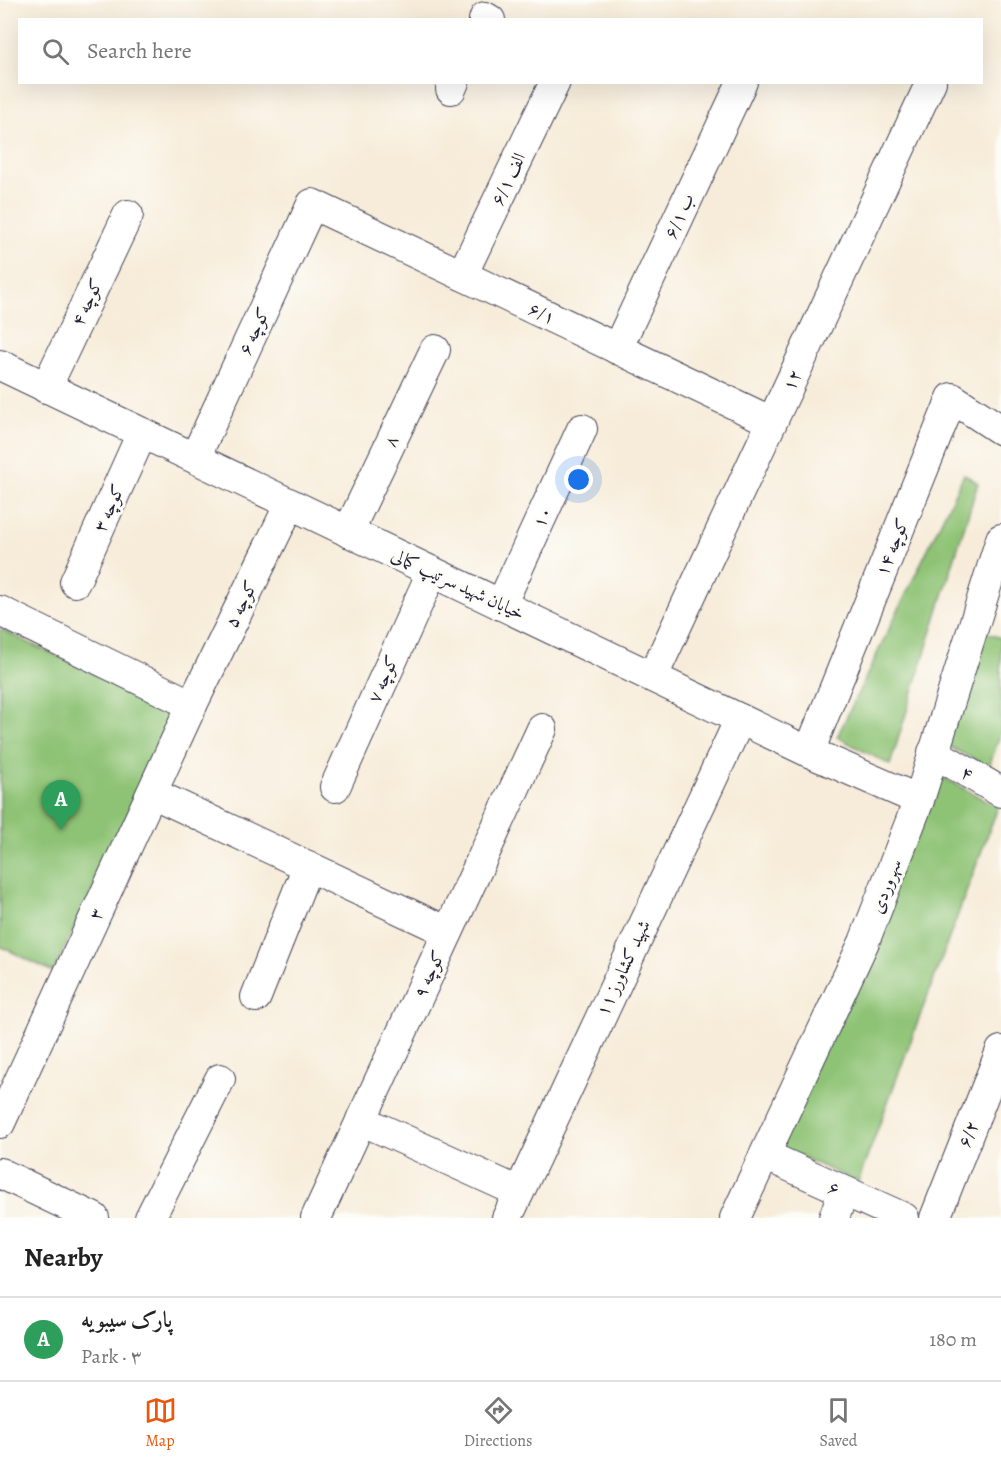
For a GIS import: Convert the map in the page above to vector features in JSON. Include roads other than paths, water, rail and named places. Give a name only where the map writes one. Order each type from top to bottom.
[{"type":"street","name":"۶/۱ الف","points":[[462,275],[554,84]]},
{"type":"street","name":"۶/۱ ب","points":[[617,349],[741,84]]},
{"type":"street","name":"۱۲","points":[[653,676],[930,84]]},
{"type":"street","name":"۶/۱","points":[[312,204],[772,422]]},
{"type":"street","name":"کوچه ۶","points":[[195,458],[312,204]]},
{"type":"street","name":"کوچه ۴","points":[[46,388],[128,215]]},
{"type":"street","name":"۸","points":[[348,531],[435,350]]},
{"type":"street","name":"خیابان شهید سرتیپ کمالی","points":[[0,365],[809,752],[919,800]]},
{"type":"street","name":"کوچه ۱۴","points":[[809,752],[952,398],[1001,430]]},
{"type":"street","name":"۱۰","points":[[501,605],[582,429]]},
{"type":"street","name":"کوچه ۳","points":[[75,582],[142,433]]},
{"type":"street","name":"کوچه ۵","points":[[192,705],[290,504]]},
{"type":"street","name":"سهروردی","points":[[735,1218],[864,942],[919,800],[1000,543]]},
{"type":"street","name":"کوچه ۷","points":[[335,787],[432,572]]},
{"type":"street","points":[[0,611],[192,705]]},
{"type":"street","name":"۳","points":[[0,1123],[192,705]]},
{"type":"street","name":"۱۱ شهید کشاورز","points":[[513,1205],[740,719]]},
{"type":"street","name":"کوچه ۹","points":[[316,1218],[542,729]]},
{"type":"street","name":"۴","points":[[933,752],[1001,792]]},
{"type":"street","points":[[152,793],[448,932]]},
{"type":"street","points":[[256,997],[308,866]]},
{"type":"street","name":"۶/۲","points":[[935,1218],[1001,1051]]},
{"type":"street","points":[[150,1218],[220,1079]]},
{"type":"street","points":[[361,1120],[513,1205]]},
{"type":"street","name":"۶","points":[[765,1155],[838,1205],[904,1218]]},
{"type":"street","points":[[0,1173],[94,1218]]},
{"type":"place","name":"پارک سیبویه","points":[[61,830]]}]
